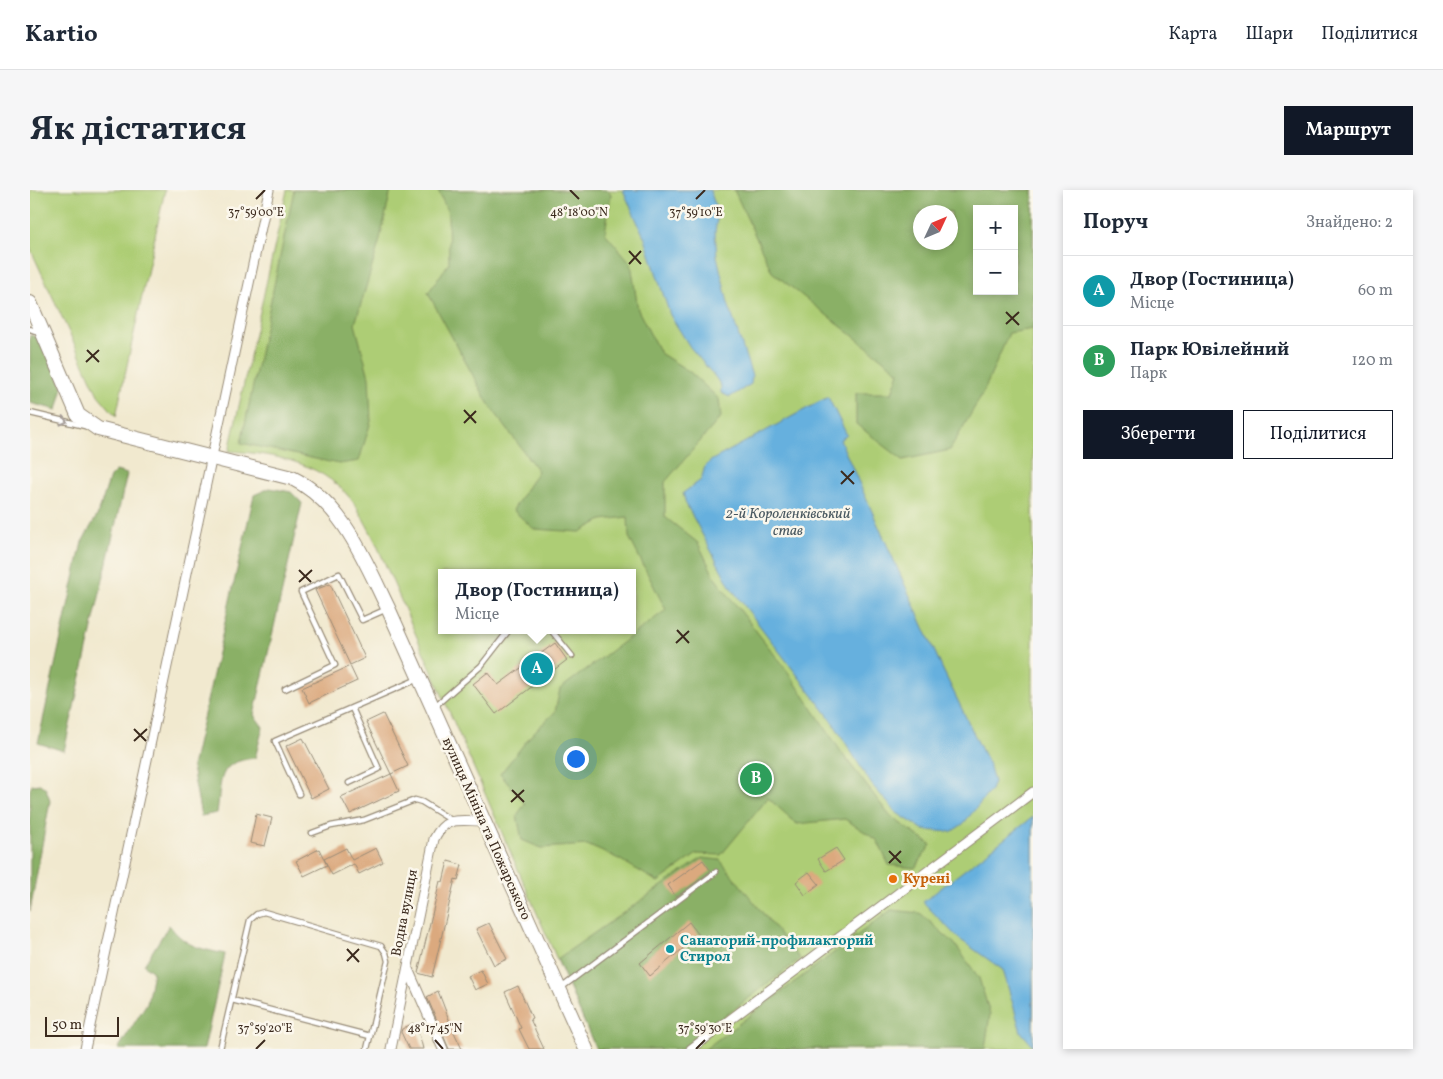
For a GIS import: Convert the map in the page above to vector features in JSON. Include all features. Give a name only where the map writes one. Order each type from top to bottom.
[{"type":"street","points":[[85,1049],[269,190]]},
{"type":"street","points":[[30,303],[36,331],[78,415],[98,429]]},
{"type":"street","name":"вулиця Мініна та Пожарського","points":[[98,429],[282,475],[302,483],[318,495],[351,536],[388,608],[586,1049]]},
{"type":"street","points":[[690,1049],[1033,792]]},
{"type":"street","points":[[451,820],[482,821]]},
{"type":"street","name":"Водна вулиця","points":[[391,1049],[434,839],[443,825],[451,820]]},
{"type":"street","points":[[408,969],[443,1049]]},
{"type":"lane","points":[[30,413],[98,429]]},
{"type":"lane","points":[[285,689],[335,666],[301,592],[339,574],[362,620],[388,608]]},
{"type":"lane","points":[[433,708],[480,666],[505,634]]},
{"type":"lane","points":[[554,634],[572,656]]},
{"type":"lane","points":[[299,794],[275,741],[420,679]]},
{"type":"lane","points":[[350,783],[379,769],[352,708]]},
{"type":"lane","points":[[312,833],[331,826],[364,820],[415,800],[422,802],[451,820]]},
{"type":"lane","points":[[559,990],[716,872]]},
{"type":"lane","points":[[220,1049],[250,920],[257,914],[274,913],[381,946],[386,953],[388,961],[367,1049]]},
{"type":"lane","points":[[232,1000],[370,1036]]},
{"type":"green space","points":[[30,190],[165,190],[116,416],[98,395],[30,248]]},
{"type":"green space","points":[[287,190],[1033,190],[1033,1049],[596,1049],[376,543],[356,506],[344,491],[315,470],[282,458],[229,451]]},
{"type":"green space","points":[[294,190],[391,190],[379,243],[355,324],[369,377],[371,421],[359,461],[339,464],[241,443]]},
{"type":"green space","points":[[438,190],[608,190],[611,194],[605,233],[631,263],[638,310],[660,353],[690,372],[719,399],[721,417],[665,482],[665,517],[698,543],[715,578],[788,672],[844,756],[890,816],[931,845],[915,868],[889,865],[877,840],[845,819],[797,824],[768,798],[721,855],[697,854],[658,882],[619,859],[587,845],[541,848],[522,840],[517,815],[525,804],[500,774],[533,733],[555,712],[560,689],[666,610],[629,537],[628,517],[602,520],[580,532],[534,529],[513,510],[538,471],[488,403],[428,293],[449,263],[448,213]]},
{"type":"green space","points":[[734,190],[1033,190],[1033,329],[1009,333],[984,391],[950,450],[903,460],[856,424],[856,393],[892,393],[899,372],[772,272]]},
{"type":"green space","points":[[30,335],[40,338],[63,387],[57,410],[30,403]]},
{"type":"green space","points":[[116,471],[127,474],[64,751],[38,743],[82,542],[98,514],[110,477]]},
{"type":"green space","points":[[270,488],[291,492],[302,503],[254,715],[263,727],[255,758],[233,764],[223,774],[217,813],[201,816],[192,767],[254,495]]},
{"type":"green space","points":[[40,784],[46,789],[50,801],[30,911],[30,790],[32,785]]},
{"type":"green space","points":[[702,858],[720,860],[800,959],[682,1049],[596,1049],[557,959]]},
{"type":"green space","points":[[891,910],[920,913],[954,943],[979,978],[990,1014],[985,1049],[705,1049]]},
{"type":"green space","points":[[169,925],[181,938],[193,946],[225,954],[204,1049],[118,1049],[147,1003],[153,972],[144,965]]},
{"type":"water","points":[[623,190],[710,190],[718,214],[715,232],[717,256],[728,303],[752,376],[751,384],[730,397],[721,393],[721,386],[716,378],[690,347],[670,315],[645,239]]},
{"type":"water","name":"2-й Короленківський став","points":[[828,397],[847,435],[840,440],[943,670],[990,767],[994,782],[991,790],[963,824],[951,832],[924,830],[897,813],[872,785],[830,718],[731,588],[686,504],[683,493],[701,480],[705,466],[712,460]]},
{"type":"water","points":[[1033,817],[1033,1046],[1021,1032],[1003,970],[958,938],[923,902]]},
{"type":"building","points":[[330,584],[365,658],[350,665],[315,590]]},
{"type":"building","points":[[555,643],[567,660],[496,714],[473,684],[488,672],[498,685]]},
{"type":"building","points":[[350,666],[357,681],[309,703],[302,688]]},
{"type":"building","points":[[383,714],[408,766],[391,774],[366,722]]},
{"type":"building","points":[[303,738],[329,789],[311,798],[286,746]]},
{"type":"building","points":[[391,774],[399,791],[350,814],[341,797]]},
{"type":"building","points":[[256,814],[272,818],[265,846],[250,843]]},
{"type":"building","points":[[346,848],[352,860],[376,848],[383,862],[359,874],[354,864],[332,875],[324,859]]},
{"type":"building","points":[[836,848],[844,860],[826,871],[818,859]]},
{"type":"building","points":[[319,849],[327,865],[304,876],[296,861]]},
{"type":"building","points":[[703,860],[711,871],[676,897],[668,885]]},
{"type":"building","points":[[448,861],[462,865],[458,880],[455,879],[432,977],[418,973],[440,881],[443,882]]},
{"type":"building","points":[[809,872],[819,884],[805,895],[796,882]]},
{"type":"building","name":"Санаторий-профилакторий Стирол","points":[[689,922],[699,935],[650,976],[640,963]]},
{"type":"building","points":[[489,923],[507,959],[494,965],[476,929]]},
{"type":"building","points":[[481,970],[488,984],[475,990],[468,976]]},
{"type":"building","points":[[518,986],[544,1049],[529,1049],[519,1029],[521,1028],[505,992]]},
{"type":"building","points":[[438,991],[462,1049],[449,1049],[427,997]]},
{"type":"building","points":[[413,1023],[420,1037],[423,1049],[409,1049],[401,1032],[402,1029]]},
{"type":"place","name":"Двор (Гостиница)","points":[[537,669]]},
{"type":"place","name":"Парк Ювілейний","points":[[756,779]]},
{"type":"place","name":"Курені","points":[[893,879]]},
{"type":"place","name":"Санаторий-профилакторий Стирол","points":[[670,949]]}]
